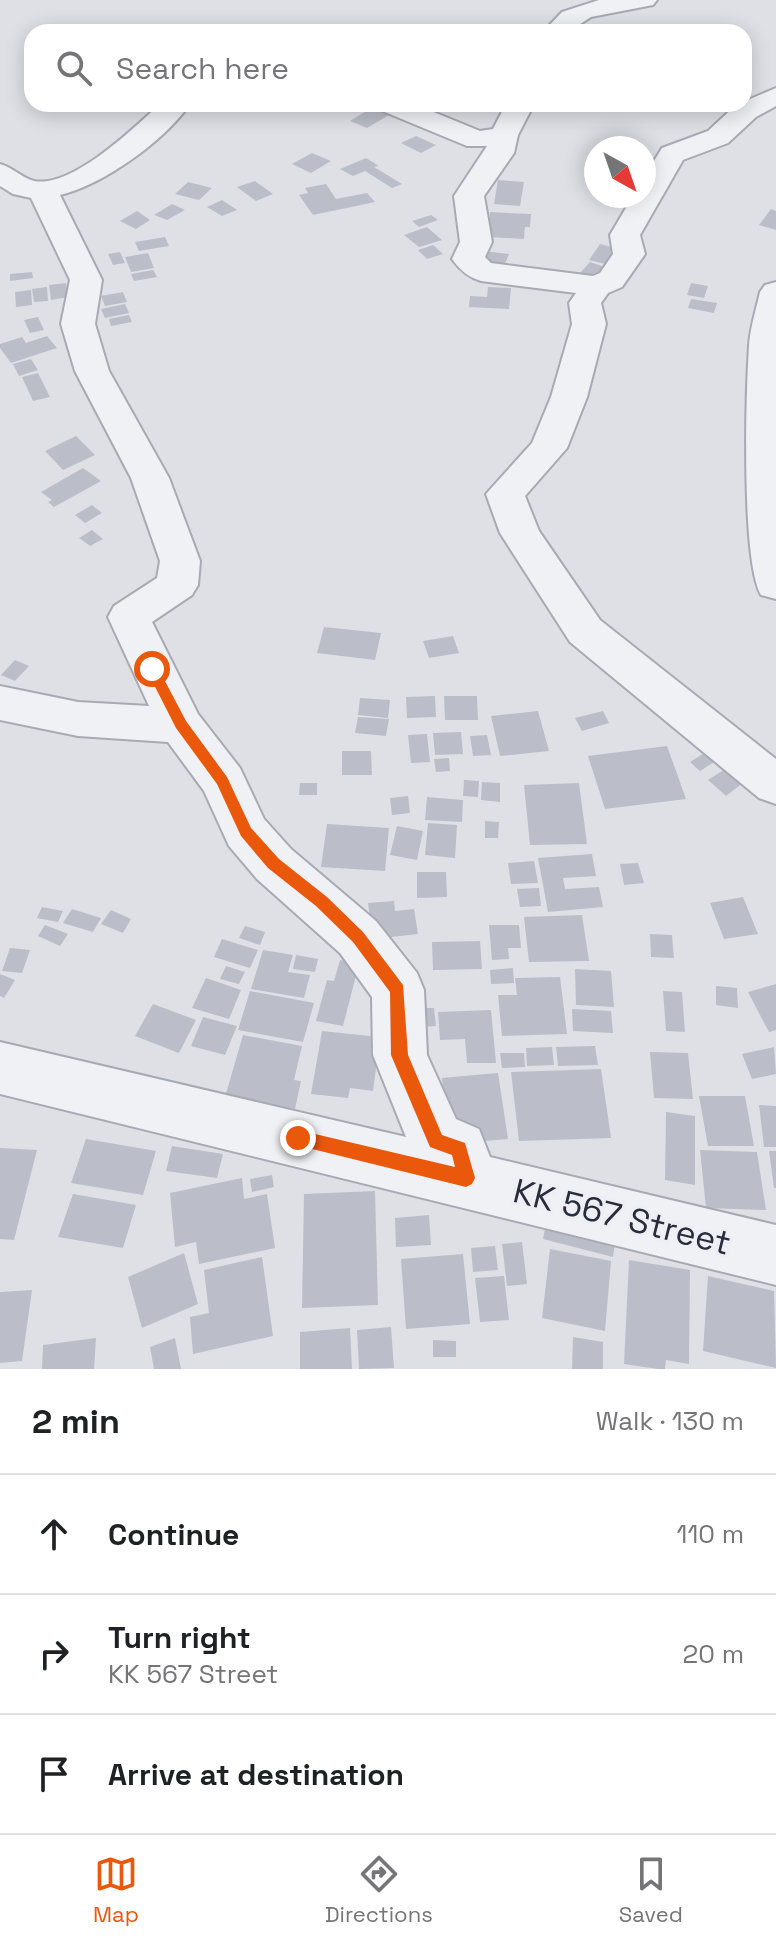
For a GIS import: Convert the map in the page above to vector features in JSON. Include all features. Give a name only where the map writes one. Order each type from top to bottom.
[{"type":"street","points":[[563,24],[580,14],[645,0]]},
{"type":"street","points":[[752,108],[776,96]]},
{"type":"street","points":[[0,173],[26,189],[42,190],[73,182],[105,165],[167,112]]},
{"type":"street","points":[[409,112],[477,140],[504,135]]},
{"type":"street","points":[[516,112],[504,135],[500,153],[469,196],[476,242],[468,259],[481,271],[597,286],[611,280],[629,254],[625,235],[672,154],[718,137],[745,112]]},
{"type":"street","points":[[42,190],[86,280],[78,324],[92,371],[150,478],[180,561],[177,585],[129,617],[181,725],[223,781],[246,832],[274,864],[358,937],[398,990],[400,1055],[404,1067],[436,1141],[459,1149],[466,1178]]},
{"type":"street","points":[[597,286],[585,303],[589,324],[569,397],[548,448],[505,494],[520,533],[585,631],[776,785]]},
{"type":"street","points":[[776,292],[766,357],[768,527],[776,585]]},
{"type":"street","points":[[0,703],[78,719],[181,725]]},
{"type":"street","name":"KK 567 Street","points":[[0,1068],[776,1255]]},
{"type":"building","points":[[365,112],[389,115],[367,128],[350,121]]},
{"type":"building","points":[[416,136],[436,145],[421,153],[401,143]]},
{"type":"building","points":[[312,153],[331,161],[311,173],[292,164]]},
{"type":"building","points":[[366,158],[379,166],[374,167],[402,184],[392,188],[365,171],[353,176],[340,169]]},
{"type":"building","points":[[498,180],[524,182],[520,206],[494,204]]},
{"type":"building","points":[[255,181],[273,194],[256,201],[237,187]]},
{"type":"building","points":[[188,182],[212,188],[199,200],[175,194]]},
{"type":"building","points":[[326,184],[336,199],[367,193],[375,202],[313,215],[299,195],[308,193],[305,188]]},
{"type":"building","points":[[222,200],[237,210],[222,216],[207,207]]},
{"type":"building","points":[[172,204],[185,210],[167,220],[154,215]]},
{"type":"building","points":[[771,209],[776,211],[776,230],[759,225]]},
{"type":"building","points":[[137,211],[150,220],[136,229],[120,221]]},
{"type":"building","points":[[490,212],[531,214],[530,227],[525,227],[524,239],[488,237]]},
{"type":"building","points":[[431,215],[438,220],[419,227],[412,221]]},
{"type":"building","points":[[427,227],[442,240],[419,247],[404,235]]},
{"type":"building","points":[[165,237],[169,246],[139,251],[135,242]]},
{"type":"building","points":[[600,244],[624,250],[614,266],[589,260]]},
{"type":"building","points":[[433,245],[443,254],[427,259],[418,250]]},
{"type":"building","points":[[484,251],[509,254],[503,269],[478,265]]},
{"type":"building","points":[[120,252],[125,263],[113,265],[108,254]]},
{"type":"building","points":[[148,253],[154,268],[131,272],[125,257]]},
{"type":"building","points":[[590,262],[614,270],[604,280],[580,273]]},
{"type":"building","points":[[153,270],[157,277],[134,281],[131,274]]},
{"type":"building","points":[[32,272],[33,278],[10,281],[10,274]]},
{"type":"building","points":[[66,283],[68,297],[51,300],[49,285]]},
{"type":"building","points":[[691,283],[708,286],[704,298],[687,295]]},
{"type":"building","points":[[47,287],[48,301],[34,302],[32,289]]},
{"type":"building","points":[[488,287],[511,288],[509,309],[469,307],[470,296],[487,297]]},
{"type":"building","points":[[31,290],[32,305],[16,307],[15,292]]},
{"type":"building","points":[[123,292],[127,302],[105,306],[101,296]]},
{"type":"building","points":[[691,299],[717,303],[714,313],[688,308]]},
{"type":"building","points":[[125,304],[129,313],[105,318],[101,309]]},
{"type":"building","points":[[129,315],[132,322],[111,326],[109,319]]},
{"type":"building","points":[[38,317],[44,330],[30,333],[24,320]]},
{"type":"building","points":[[47,336],[57,348],[11,363],[0,348],[0,344],[22,337],[26,343]]},
{"type":"building","points":[[31,359],[38,370],[19,376],[13,364]]},
{"type":"building","points":[[38,373],[50,397],[33,401],[22,377]]},
{"type":"building","points":[[76,436],[95,455],[63,470],[45,451]]},
{"type":"building","points":[[83,468],[101,481],[54,507],[48,502],[52,500],[41,492]]},
{"type":"building","points":[[92,505],[102,513],[85,523],[75,515]]},
{"type":"building","points":[[92,530],[103,539],[90,546],[79,538]]},
{"type":"building","points":[[324,627],[381,633],[375,660],[317,653]]},
{"type":"building","points":[[453,636],[459,653],[429,658],[423,641]]},
{"type":"building","points":[[15,660],[29,666],[15,681],[1,675]]},
{"type":"building","points":[[435,696],[436,717],[407,718],[406,697]]},
{"type":"building","points":[[444,696],[477,696],[478,720],[445,720]]},
{"type":"building","points":[[360,698],[390,700],[388,718],[358,715]]},
{"type":"building","points":[[538,711],[549,751],[500,756],[491,716]]},
{"type":"building","points":[[603,711],[609,723],[582,731],[575,718]]},
{"type":"building","points":[[358,717],[389,719],[386,736],[355,733]]},
{"type":"building","points":[[461,732],[463,754],[435,755],[433,733]]},
{"type":"building","points":[[427,734],[430,762],[411,763],[408,735]]},
{"type":"building","points":[[487,735],[491,755],[473,756],[470,736]]},
{"type":"building","points":[[667,746],[686,799],[605,809],[588,756]]},
{"type":"building","points":[[342,751],[371,751],[372,775],[342,775]]},
{"type":"building","points":[[704,753],[714,762],[700,771],[690,762]]},
{"type":"building","points":[[449,758],[450,771],[436,772],[434,759]]},
{"type":"building","points":[[725,769],[743,783],[726,796],[708,780]]},
{"type":"building","points":[[464,780],[479,781],[478,797],[463,796]]},
{"type":"building","points":[[482,782],[500,783],[500,802],[481,800]]},
{"type":"building","points":[[300,783],[317,783],[317,795],[299,795]]},
{"type":"building","points":[[579,783],[587,844],[530,845],[524,785]]},
{"type":"building","points":[[408,796],[410,813],[392,815],[390,798]]},
{"type":"building","points":[[427,797],[463,800],[462,822],[425,820]]},
{"type":"building","points":[[485,821],[499,822],[498,838],[485,838]]},
{"type":"building","points":[[428,823],[457,825],[455,858],[425,855]]},
{"type":"building","points":[[327,824],[389,828],[385,871],[321,867]]},
{"type":"building","points":[[397,826],[423,831],[417,860],[390,855]]},
{"type":"building","points":[[592,854],[596,876],[563,878],[565,889],[599,887],[603,907],[548,912],[538,858]]},
{"type":"building","points":[[534,861],[538,883],[511,884],[508,863]]},
{"type":"building","points":[[638,863],[644,883],[624,885],[620,864]]},
{"type":"building","points":[[417,872],[446,872],[447,897],[417,898]]},
{"type":"building","points":[[539,888],[541,906],[520,907],[517,889]]},
{"type":"building","points":[[743,897],[758,934],[724,939],[710,903]]},
{"type":"building","points":[[394,901],[395,911],[414,909],[418,934],[373,939],[368,903]]},
{"type":"building","points":[[42,907],[63,911],[58,922],[37,918]]},
{"type":"building","points":[[72,909],[101,918],[93,932],[63,923]]},
{"type":"building","points":[[111,910],[131,919],[123,933],[101,924]]},
{"type":"building","points":[[582,915],[589,961],[529,962],[524,917]]},
{"type":"building","points":[[45,925],[68,934],[60,946],[38,936]]},
{"type":"building","points":[[489,925],[519,925],[521,948],[508,948],[509,959],[492,960]]},
{"type":"building","points":[[245,926],[265,932],[260,945],[239,938]]},
{"type":"building","points":[[650,934],[672,935],[674,958],[651,957]]},
{"type":"building","points":[[222,939],[258,950],[250,968],[214,957]]},
{"type":"building","points":[[480,941],[482,969],[433,970],[432,942]]},
{"type":"building","points":[[10,948],[30,950],[22,973],[2,971]]},
{"type":"building","points":[[263,950],[293,955],[288,972],[310,975],[304,998],[251,989]]},
{"type":"building","points":[[296,955],[318,959],[315,972],[293,969]]},
{"type":"building","points":[[340,960],[359,964],[343,1026],[316,1021],[327,980],[334,981]]},
{"type":"building","points":[[226,966],[245,972],[239,984],[220,979]]},
{"type":"building","points":[[513,968],[514,983],[491,984],[490,970]]},
{"type":"building","points":[[575,969],[611,971],[614,1007],[576,1005]]},
{"type":"building","points":[[0,974],[15,980],[4,998],[0,996]]},
{"type":"building","points":[[560,977],[567,1034],[502,1036],[498,995],[517,995],[515,978]]},
{"type":"building","points":[[206,978],[241,990],[229,1019],[192,1008]]},
{"type":"building","points":[[776,984],[776,1030],[769,1032],[748,992]]},
{"type":"building","points":[[716,986],[737,988],[738,1008],[716,1005]]},
{"type":"building","points":[[250,991],[314,1003],[303,1042],[238,1030]]},
{"type":"building","points":[[663,991],[682,992],[685,1032],[666,1031]]},
{"type":"building","points":[[153,1004],[196,1020],[179,1053],[135,1036]]},
{"type":"building","points":[[422,1008],[434,1008],[436,1026],[422,1027]]},
{"type":"building","points":[[572,1009],[611,1011],[613,1033],[573,1031]]},
{"type":"building","points":[[491,1010],[496,1063],[467,1063],[465,1039],[440,1040],[438,1012]]},
{"type":"building","points":[[203,1017],[237,1026],[225,1055],[191,1046]]},
{"type":"building","points":[[322,1031],[380,1037],[373,1091],[350,1088],[348,1098],[311,1094]]},
{"type":"building","points":[[243,1035],[302,1046],[294,1080],[301,1081],[295,1109],[225,1097]]},
{"type":"building","points":[[595,1046],[598,1065],[558,1066],[556,1047]]},
{"type":"building","points":[[552,1047],[554,1065],[527,1066],[526,1048]]},
{"type":"building","points":[[774,1047],[776,1074],[752,1079],[742,1054]]},
{"type":"building","points":[[650,1052],[688,1053],[693,1099],[654,1098]]},
{"type":"building","points":[[500,1053],[524,1053],[525,1067],[502,1068]]},
{"type":"building","points":[[601,1069],[611,1138],[519,1141],[511,1072]]},
{"type":"building","points":[[498,1073],[508,1139],[449,1144],[442,1078]]},
{"type":"building","points":[[699,1096],[745,1096],[754,1146],[708,1146]]},
{"type":"building","points":[[759,1105],[776,1106],[776,1147],[764,1147]]},
{"type":"building","points":[[666,1112],[695,1116],[695,1185],[665,1180]]},
{"type":"building","points":[[86,1139],[156,1151],[143,1195],[71,1183]]},
{"type":"building","points":[[172,1146],[223,1154],[217,1178],[166,1171]]},
{"type":"building","points":[[0,1148],[37,1150],[14,1240],[0,1239]]},
{"type":"building","points":[[700,1150],[757,1152],[766,1210],[706,1208]]},
{"type":"building","points":[[769,1151],[776,1151],[776,1188],[774,1188]]},
{"type":"building","points":[[272,1175],[274,1187],[252,1192],[250,1179]]},
{"type":"building","points":[[242,1178],[244,1199],[267,1194],[275,1248],[199,1264],[196,1242],[175,1247],[170,1193]]},
{"type":"building","points":[[375,1191],[378,1305],[302,1308],[304,1194]]},
{"type":"building","points":[[73,1194],[136,1205],[123,1248],[58,1237]]},
{"type":"building","points":[[429,1215],[431,1245],[396,1247],[395,1218]]},
{"type":"building","points":[[547,1219],[616,1236],[613,1257],[543,1239]]},
{"type":"building","points":[[522,1242],[527,1284],[507,1286],[502,1244]]},
{"type":"building","points":[[495,1246],[498,1270],[473,1272],[471,1248]]},
{"type":"building","points":[[550,1249],[611,1261],[605,1331],[542,1318]]},
{"type":"building","points":[[184,1253],[198,1304],[142,1328],[128,1277]]},
{"type":"building","points":[[463,1254],[470,1324],[406,1329],[401,1259]]},
{"type":"building","points":[[262,1257],[273,1336],[193,1354],[190,1317],[209,1313],[204,1270]]},
{"type":"building","points":[[629,1260],[690,1270],[689,1364],[666,1360],[665,1369],[658,1369],[624,1364]]},
{"type":"building","points":[[504,1276],[509,1320],[480,1322],[475,1278]]},
{"type":"building","points":[[708,1276],[774,1291],[776,1368],[703,1351]]},
{"type":"building","points":[[32,1290],[22,1361],[0,1363],[0,1292]]},
{"type":"building","points":[[391,1327],[394,1368],[359,1369],[357,1330]]},
{"type":"building","points":[[350,1328],[352,1369],[300,1369],[300,1332]]},
{"type":"building","points":[[573,1337],[603,1342],[603,1369],[572,1369]]},
{"type":"building","points":[[96,1338],[94,1369],[42,1369],[43,1345]]},
{"type":"building","points":[[175,1338],[181,1369],[154,1369],[150,1347]]},
{"type":"building","points":[[433,1340],[456,1341],[456,1357],[433,1357]]},
{"type":"route","points":[[152,669],[181,725],[223,781],[246,832],[274,864],[358,937],[398,990],[400,1055],[417,1102],[436,1141],[459,1149],[466,1178],[298,1138]]}]
